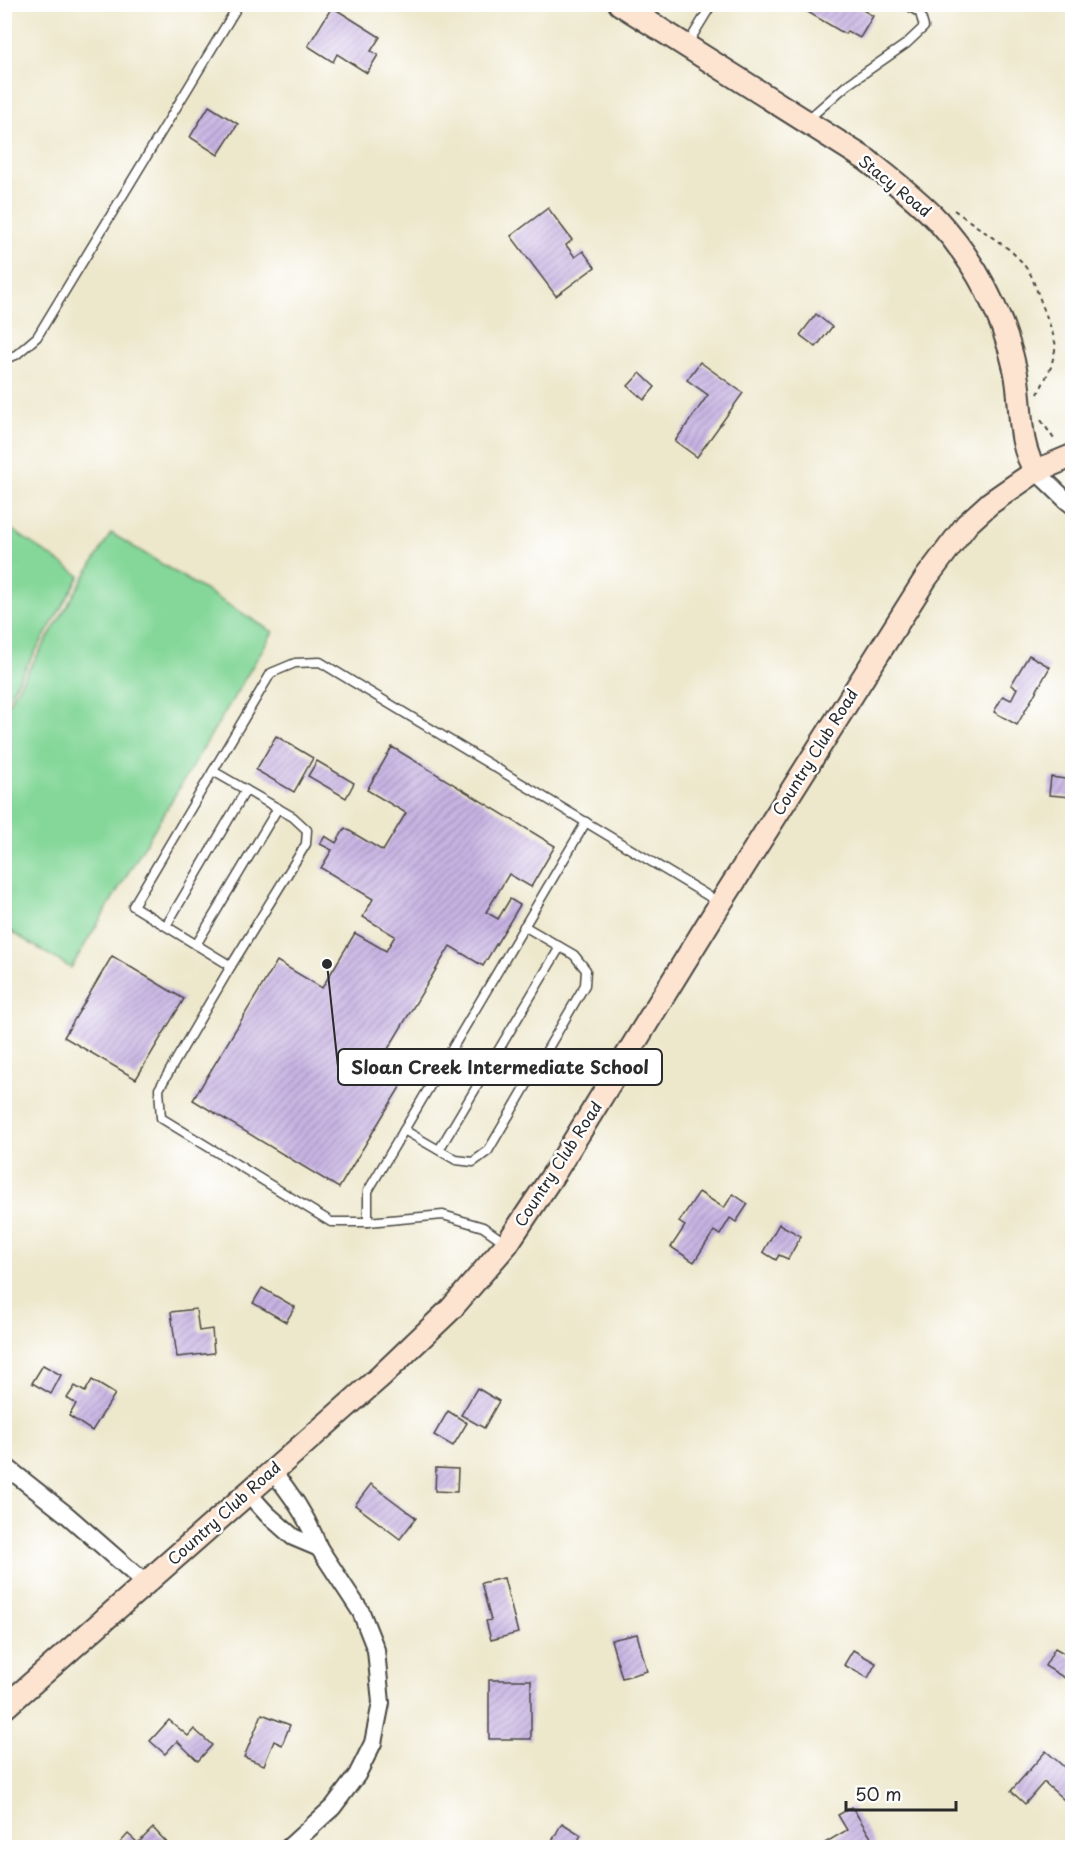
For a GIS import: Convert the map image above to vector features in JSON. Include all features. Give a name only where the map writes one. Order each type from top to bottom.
[{"type":"main road","name":"Stacy Road","points":[[620,4],[867,160],[937,220],[968,259],[989,295],[1003,328],[1016,369],[1025,448],[1036,471]]},
{"type":"main road","name":"Country Club Road","points":[[4,1708],[381,1376],[451,1309],[507,1244],[552,1176],[926,578],[967,524],[990,503],[1036,471],[1072,456]]},
{"type":"street","points":[[1036,471],[1072,505]]},
{"type":"street","points":[[4,1465],[67,1515],[145,1583]]},
{"type":"street","points":[[272,1471],[292,1494],[312,1528],[319,1548],[361,1612],[376,1650],[381,1703],[373,1743],[357,1775],[333,1807],[288,1848]]},
{"type":"street","points":[[248,1493],[293,1537],[319,1548]]},
{"type":"lane","points":[[4,359],[16,355],[37,337],[239,4]]},
{"type":"lane","points":[[686,46],[712,4]]},
{"type":"lane","points":[[806,121],[847,85],[906,44],[924,27],[921,13],[906,4]]},
{"type":"lane","points":[[231,966],[133,906],[271,673],[295,663],[320,662],[720,904]]},
{"type":"lane","points":[[213,771],[293,817],[307,830],[306,844],[159,1089],[161,1118],[331,1222],[368,1222],[443,1215],[483,1227],[507,1244]]},
{"type":"lane","points":[[166,926],[246,790]]},
{"type":"lane","points":[[196,945],[278,808]]},
{"type":"lane","points":[[368,1222],[368,1191],[586,822]]},
{"type":"lane","points":[[404,1130],[456,1160],[473,1162],[488,1151],[585,985],[586,970],[574,955],[524,926]]},
{"type":"lane","points":[[439,1150],[560,947]]},
{"type":"green space","points":[[5,525],[80,576],[5,703]]},
{"type":"green space","points":[[111,533],[273,632],[71,968],[5,928],[5,709]]},
{"type":"building","points":[[804,4],[853,4],[873,16],[860,38],[847,31],[845,34],[801,8]]},
{"type":"building","points":[[332,7],[380,37],[371,51],[378,55],[367,73],[337,54],[333,62],[308,46]]},
{"type":"building","points":[[209,106],[238,124],[218,155],[190,137]]},
{"type":"building","points":[[548,208],[572,240],[566,245],[575,257],[583,251],[595,267],[556,296],[511,236]]},
{"type":"building","points":[[816,314],[832,327],[816,347],[800,335]]},
{"type":"building","points":[[700,362],[743,393],[697,457],[675,441],[708,395],[687,380]]},
{"type":"building","points":[[640,373],[655,387],[644,400],[628,386]]},
{"type":"building","points":[[1029,655],[1050,667],[1017,725],[994,712],[1003,696],[1011,700],[1017,688],[1011,685]]},
{"type":"building","points":[[276,736],[313,758],[294,792],[256,770]]},
{"type":"building","points":[[392,747],[555,846],[531,887],[509,874],[486,912],[498,919],[510,899],[520,905],[483,966],[450,946],[385,1054],[411,1069],[339,1188],[193,1100],[277,961],[322,988],[355,933],[386,951],[395,936],[363,917],[373,899],[321,868],[332,850],[320,844],[325,836],[336,843],[345,828],[383,851],[406,813],[367,790]]},
{"type":"building","points":[[317,761],[354,783],[346,798],[308,776]]},
{"type":"building","points":[[1051,777],[1072,780],[1072,797],[1049,795]]},
{"type":"building","points":[[112,956],[184,999],[136,1079],[64,1037]]},
{"type":"building","points":[[699,1192],[724,1208],[733,1194],[748,1204],[736,1222],[730,1218],[720,1235],[714,1231],[694,1262],[671,1247],[685,1226],[679,1222]]},
{"type":"building","points":[[779,1224],[801,1236],[788,1259],[779,1255],[776,1260],[763,1252]]},
{"type":"building","points":[[262,1288],[295,1307],[286,1322],[253,1303]]},
{"type":"building","points":[[196,1309],[199,1331],[212,1329],[214,1353],[177,1357],[171,1312]]},
{"type":"building","points":[[43,1365],[61,1375],[51,1394],[32,1383]]},
{"type":"building","points":[[92,1380],[115,1394],[92,1431],[69,1416],[76,1404],[67,1398],[75,1386],[85,1392]]},
{"type":"building","points":[[477,1388],[499,1401],[484,1428],[461,1415]]},
{"type":"building","points":[[448,1411],[467,1423],[453,1446],[434,1435]]},
{"type":"building","points":[[436,1468],[458,1469],[457,1492],[435,1491]]},
{"type":"building","points":[[371,1484],[416,1518],[400,1539],[355,1505]]},
{"type":"building","points":[[504,1578],[518,1633],[491,1640],[486,1621],[491,1620],[481,1583]]},
{"type":"building","points":[[637,1634],[647,1671],[622,1678],[611,1640]]},
{"type":"building","points":[[1055,1648],[1072,1658],[1072,1673],[1068,1680],[1045,1666]]},
{"type":"building","points":[[853,1650],[876,1663],[868,1678],[844,1665]]},
{"type":"building","points":[[489,1680],[531,1680],[531,1739],[489,1739]]},
{"type":"building","points":[[262,1714],[290,1725],[282,1745],[274,1741],[264,1765],[244,1757]]},
{"type":"building","points":[[169,1720],[188,1736],[194,1729],[212,1745],[198,1761],[177,1741],[165,1754],[150,1741]]},
{"type":"building","points":[[1046,1751],[1072,1774],[1070,1782],[1072,1784],[1072,1807],[1044,1782],[1025,1804],[1011,1791]]},
{"type":"building","points":[[852,1807],[875,1844],[868,1848],[825,1848],[823,1844],[847,1830],[838,1815]]},
{"type":"building","points":[[562,1823],[581,1835],[574,1848],[548,1848]]},
{"type":"building","points":[[153,1828],[172,1848],[124,1848],[120,1843],[128,1834],[138,1843]]},
{"type":"place","name":"Sloan Creek Intermediate School","points":[[327,964]]}]
